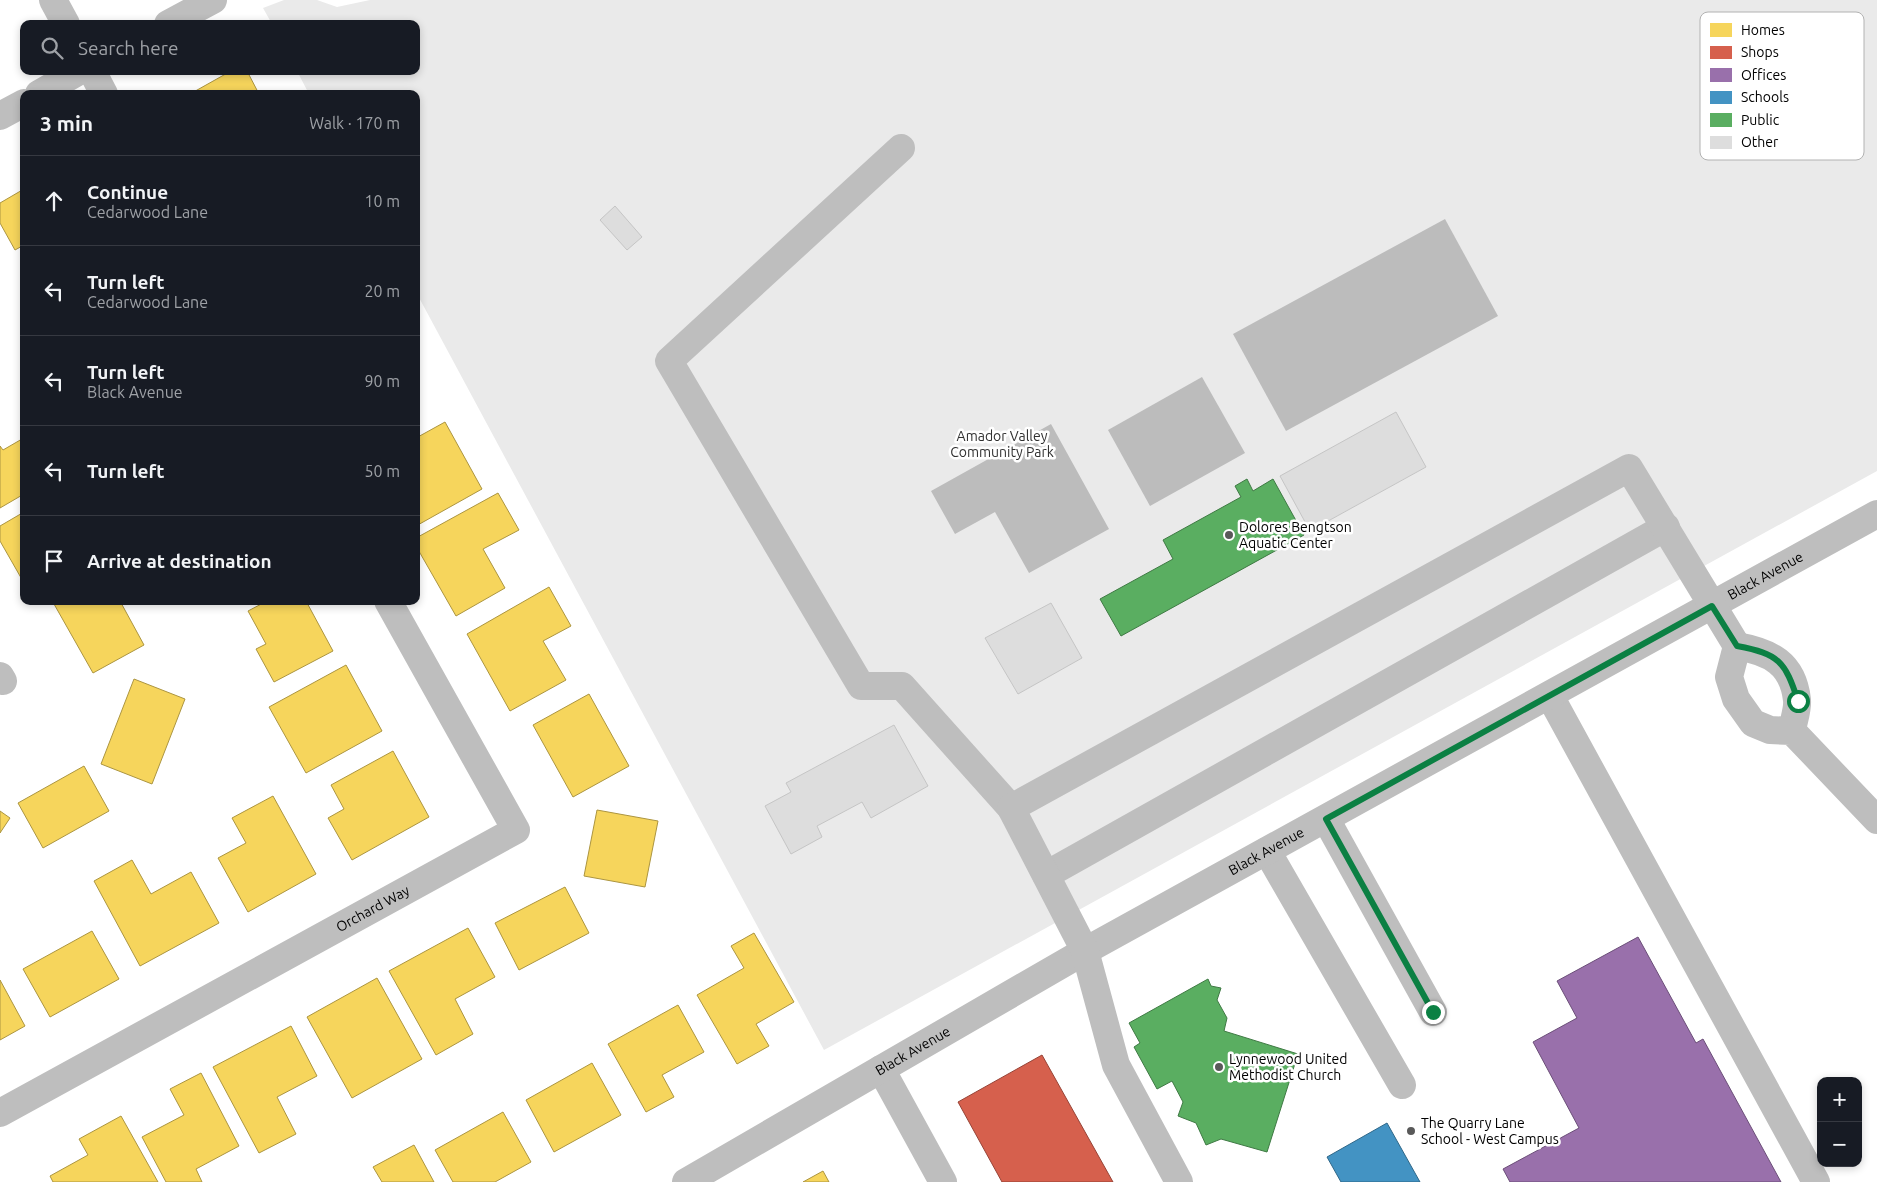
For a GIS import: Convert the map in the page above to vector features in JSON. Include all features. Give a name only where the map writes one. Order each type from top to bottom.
[{"type":"street","points":[[53,0],[64,20]]},
{"type":"street","points":[[176,20],[213,0]]},
{"type":"street","points":[[46,90],[72,75]]},
{"type":"street","points":[[94,75],[102,90]]},
{"type":"street","points":[[0,116],[20,104]]},
{"type":"street","points":[[902,148],[669,361],[861,686],[902,686],[1011,808],[1085,951],[1116,1065],[1179,1182]]},
{"type":"street","points":[[1011,808],[1630,468],[1737,646],[1729,677],[1736,699],[1752,723],[1770,730],[1792,731],[1877,820]]},
{"type":"street","name":"Black Avenue","points":[[686,1182],[1085,951],[1877,514]]},
{"type":"street","points":[[1046,875],[1666,527]]},
{"type":"street","name":"Orchard Way","points":[[0,1113],[516,830],[390,605]]},
{"type":"street","points":[[1737,646],[1762,650],[1779,661],[1789,673],[1798,701],[1792,731]]},
{"type":"street","points":[[1550,696],[1816,1182]]},
{"type":"street","points":[[1326,819],[1433,1012]]},
{"type":"street","points":[[1268,851],[1402,1085]]},
{"type":"street","points":[[881,1069],[943,1182]]},
{"type":"green space","name":"Amador Valley Community Park","points":[[284,0],[317,0],[337,7],[370,0],[1877,0],[1877,471],[824,1050],[420,299],[420,90],[307,90],[299,75],[420,75],[420,20],[270,20],[263,8]]},
{"type":"shaded area","points":[[1445,219],[1498,316],[1286,431],[1233,334]]},
{"type":"shaded area","points":[[1202,377],[1245,453],[1150,506],[1108,430]]},
{"type":"shaded area","points":[[1051,424],[1109,529],[1029,573],[995,512],[955,534],[931,491]]},
{"type":"building: Homes","points":[[224,75],[249,75],[257,90],[197,90]]},
{"type":"building: Homes","points":[[20,191],[20,247],[15,250],[0,223],[0,203]]},
{"type":"building: Homes","points":[[445,422],[482,489],[420,524],[420,436]]},
{"type":"building: Homes","points":[[20,440],[20,496],[0,508],[0,446],[3,450]]},
{"type":"building: Homes","points":[[498,493],[519,530],[483,549],[505,588],[456,616],[420,553],[420,536]]},
{"type":"building: Homes","points":[[20,514],[20,576],[0,541],[0,526]]},
{"type":"building: Homes","points":[[549,587],[571,626],[543,641],[566,680],[510,711],[467,634]]},
{"type":"building: Homes","points":[[55,605],[122,605],[144,645],[93,673]]},
{"type":"building: Homes","points":[[259,605],[308,605],[333,651],[274,682],[256,649],[266,644],[248,611]]},
{"type":"building: Homes","points":[[346,665],[382,731],[306,773],[269,707]]},
{"type":"building: Homes","points":[[134,679],[185,699],[152,784],[101,764]]},
{"type":"building: Homes","points":[[589,694],[629,766],[573,797],[533,725]]},
{"type":"building: Homes","points":[[393,751],[429,817],[352,860],[328,818],[344,809],[331,785]]},
{"type":"building: Homes","points":[[84,766],[109,811],[43,848],[18,803]]},
{"type":"building: Homes","points":[[273,796],[316,874],[248,912],[218,858],[246,843],[232,818]]},
{"type":"building: Homes","points":[[597,810],[658,821],[645,887],[584,876]]},
{"type":"building: Homes","points":[[0,811],[10,818],[0,833]]},
{"type":"building: Homes","points":[[132,860],[151,894],[191,872],[219,923],[140,966],[94,881]]},
{"type":"building: Homes","points":[[565,887],[589,933],[519,970],[495,923]]},
{"type":"building: Homes","points":[[468,928],[495,977],[455,999],[473,1034],[436,1055],[389,971]]},
{"type":"building: Homes","points":[[92,931],[119,979],[50,1017],[23,969]]},
{"type":"building: Homes","points":[[754,933],[794,1002],[756,1024],[769,1046],[737,1064],[697,995],[744,968],[731,946]]},
{"type":"building: Homes","points":[[377,978],[422,1059],[352,1098],[307,1017]]},
{"type":"building: Homes","points":[[0,980],[25,1026],[0,1040]]},
{"type":"building: Homes","points":[[678,1005],[704,1052],[662,1075],[674,1097],[646,1112],[608,1044]]},
{"type":"building: Homes","points":[[291,1026],[317,1076],[277,1097],[296,1134],[259,1153],[213,1067]]},
{"type":"building: Homes","points":[[592,1063],[621,1115],[554,1152],[526,1100]]},
{"type":"building: Homes","points":[[201,1073],[239,1146],[196,1169],[202,1182],[166,1182],[142,1137],[184,1115],[170,1089]]},
{"type":"building: Homes","points":[[503,1112],[531,1162],[495,1182],[453,1182],[435,1150]]},
{"type":"building: Homes","points":[[121,1116],[158,1182],[53,1182],[50,1176],[88,1155],[79,1139]]},
{"type":"building: Homes","points":[[414,1145],[434,1182],[382,1182],[373,1167]]},
{"type":"building: Homes","points":[[823,1171],[829,1182],[803,1182]]},
{"type":"building: Shops","points":[[1042,1055],[1113,1182],[1002,1182],[958,1102]]},
{"type":"building: Offices","points":[[1638,937],[1696,1043],[1703,1039],[1781,1182],[1510,1182],[1503,1169],[1579,1128],[1533,1042],[1577,1018],[1557,981]]},
{"type":"building: Schools","name":"The Quarry Lane School - West Campus","points":[[1387,1123],[1420,1182],[1341,1182],[1327,1157]]},
{"type":"building: Public","points":[[1247,479],[1253,491],[1273,479],[1304,535],[1121,636],[1100,599],[1173,559],[1163,540],[1241,497],[1235,486]]},
{"type":"building: Public","name":"Lynnewood United Methodist Church","points":[[1208,979],[1211,986],[1221,988],[1217,1000],[1227,1018],[1224,1031],[1298,1054],[1267,1152],[1221,1139],[1206,1145],[1196,1123],[1178,1116],[1183,1102],[1172,1081],[1157,1089],[1134,1047],[1140,1043],[1129,1023]]},
{"type":"building: Other","points":[[615,206],[642,237],[627,250],[600,220]]},
{"type":"building: Other","points":[[1396,412],[1426,467],[1310,531],[1280,476]]},
{"type":"building: Other","points":[[1051,603],[1082,658],[1018,694],[985,638]]},
{"type":"building: Other","points":[[894,725],[928,786],[871,818],[862,802],[817,826],[822,837],[791,854],[765,806],[791,792],[786,783]]},
{"type":"place","name":"Dolores Bengtson Aquatic Center","points":[[1229,535]]},
{"type":"place","name":"Lynnewood United Methodist Church","points":[[1219,1067]]},
{"type":"place","name":"The Quarry Lane School - West Campus","points":[[1411,1131]]},
{"type":"route","points":[[1433,1012],[1326,819],[1712,606],[1737,646],[1762,650],[1779,661],[1789,673],[1798,701]]}]
